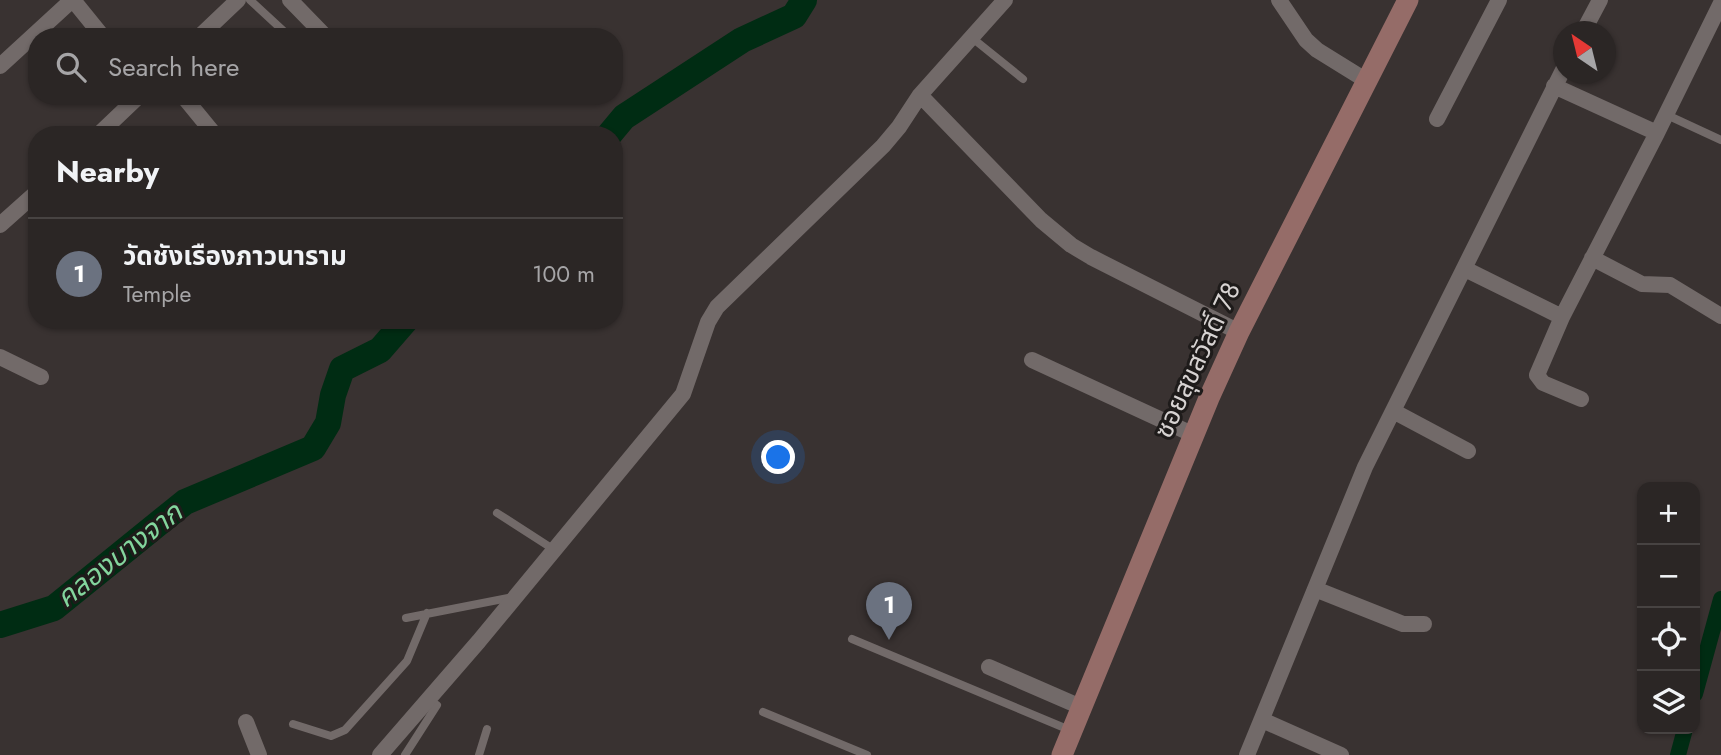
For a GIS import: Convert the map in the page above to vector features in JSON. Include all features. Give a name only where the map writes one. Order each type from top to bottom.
[{"type":"street","points":[[42,28],[73,0],[96,28]]},
{"type":"street","points":[[208,28],[238,0]]},
{"type":"street","points":[[290,0],[317,28]]},
{"type":"street","points":[[380,755],[683,394],[708,322],[717,307],[883,146],[920,95],[1005,0]]},
{"type":"street","points":[[1279,0],[1306,40],[1317,50],[1367,81]]},
{"type":"street","name":"ซอยสุขสวัสดิ์ 78","points":[[1062,755],[1192,434],[1239,332],[1408,0]]},
{"type":"street","points":[[1437,119],[1499,0]]},
{"type":"street","points":[[1589,21],[1600,0]]},
{"type":"street","points":[[1581,399],[1543,383],[1537,375],[1562,317],[1667,115],[1721,3]]},
{"type":"street","points":[[0,66],[28,41]]},
{"type":"street","points":[[1247,755],[1365,467],[1554,86],[1657,133]]},
{"type":"street","points":[[920,95],[1041,220],[1071,245],[1239,332]]},
{"type":"street","points":[[107,126],[130,105]]},
{"type":"street","points":[[190,105],[208,126]]},
{"type":"street","points":[[0,225],[28,200]]},
{"type":"street","points":[[1592,258],[1642,284],[1670,285],[1721,316]]},
{"type":"street","points":[[1465,269],[1562,317]]},
{"type":"street","points":[[0,356],[41,377]]},
{"type":"street","points":[[1032,360],[1192,434]]},
{"type":"street","points":[[1393,411],[1468,451]]},
{"type":"street","points":[[1315,589],[1404,624],[1424,624]]},
{"type":"street","points":[[989,667],[1081,707]]},
{"type":"street","points":[[1262,720],[1341,755]]},
{"type":"street","points":[[246,722],[259,755]]},
{"type":"lane","points":[[250,0],[280,28]]},
{"type":"lane","points":[[971,37],[1023,79]]},
{"type":"lane","points":[[1667,115],[1721,140]]},
{"type":"lane","points":[[497,513],[553,549]]},
{"type":"lane","points":[[406,618],[515,596]]},
{"type":"lane","points":[[293,724],[331,736],[345,730],[407,661],[427,613]]},
{"type":"lane","points":[[852,639],[1072,731]]},
{"type":"lane","points":[[405,755],[437,705]]},
{"type":"lane","points":[[763,712],[867,755]]},
{"type":"lane","points":[[479,755],[487,729]]},
{"type":"waterway","name":"คลองบางจาก","points":[[616,126],[624,117],[742,40],[794,16],[804,0]]},
{"type":"waterway","name":"คลองบางจาก","points":[[0,625],[54,608],[185,502],[313,448],[328,423],[333,395],[342,369],[380,350],[398,329]]},
{"type":"waterway","points":[[1700,676],[1721,599]]},
{"type":"waterway","points":[[1678,755],[1684,734]]},
{"type":"place","name":"วัดชังเรืองภาวนาราม","points":[[889,640]]}]
